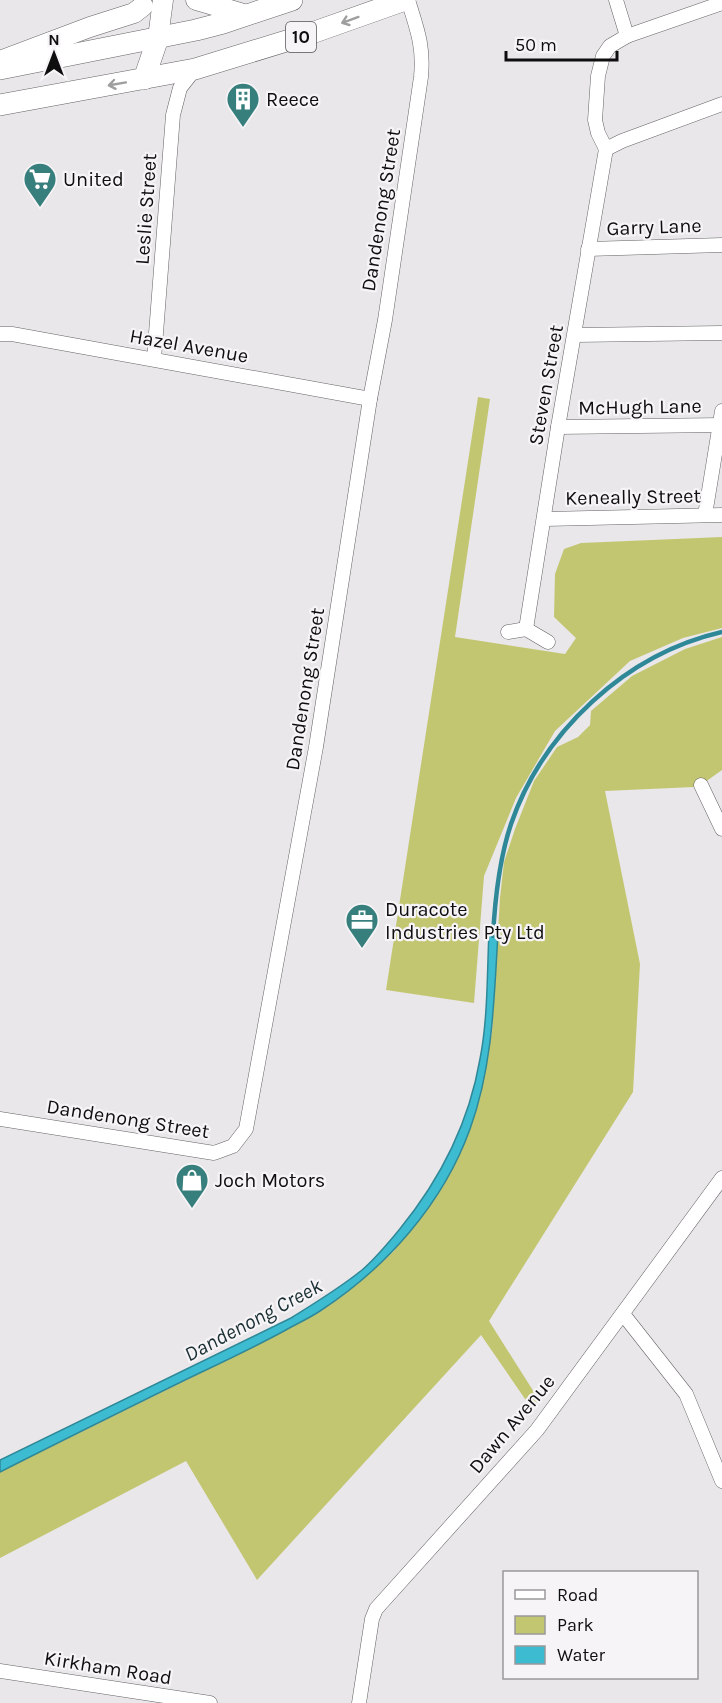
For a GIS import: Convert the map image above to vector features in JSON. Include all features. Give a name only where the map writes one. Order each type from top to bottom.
[{"type":"main road","points":[[148,39],[163,0]]},
{"type":"main road","points":[[196,0],[252,8]]},
{"type":"main road","name":"10","points":[[0,69],[196,30],[252,8],[292,0]]},
{"type":"main road","name":"10","points":[[0,105],[195,69],[309,34],[406,0]]},
{"type":"main road","points":[[144,3],[148,39],[144,79]]},
{"type":"main road","points":[[0,61],[134,12],[144,3]]},
{"type":"street","name":"Dandenong Street","points":[[0,1119],[214,1153],[233,1146],[246,1129],[316,747],[370,399],[385,320],[421,77],[423,56],[421,43],[406,0]]},
{"type":"street","points":[[616,0],[627,36]]},
{"type":"street","points":[[722,3],[627,36],[610,46],[603,56],[598,76],[595,120],[598,133],[606,149],[722,104]]},
{"type":"street","name":"Leslie Street","points":[[154,359],[172,115],[180,88],[195,69]]},
{"type":"street","name":"Steven Street","points":[[526,628],[606,149]]},
{"type":"street","name":"Garry Lane","points":[[588,249],[722,245]]},
{"type":"street","points":[[575,335],[722,333]]},
{"type":"street","name":"Hazel Avenue","points":[[0,334],[12,334],[370,399]]},
{"type":"street","points":[[705,515],[722,411]]},
{"type":"street","name":"McHugh Lane","points":[[558,427],[721,425]]},
{"type":"street","name":"Keneally Street","points":[[545,519],[722,515]]},
{"type":"street","points":[[508,632],[526,628],[548,642]]},
{"type":"street","points":[[701,785],[722,829]]},
{"type":"street","name":"Dawn Avenue","points":[[359,1703],[372,1619],[376,1609],[537,1430],[722,1178]]},
{"type":"street","points":[[623,1314],[686,1394],[722,1481]]},
{"type":"street","name":"Kirkham Road","points":[[0,1671],[210,1703]]},
{"type":"green space","points":[[478,397],[490,399],[455,637],[565,654],[576,638],[554,617],[555,574],[564,549],[581,543],[722,537],[722,628],[683,638],[630,661],[555,731],[516,798],[484,876],[474,1003],[386,990]]},
{"type":"green space","points":[[722,637],[722,770],[701,785],[694,787],[605,791],[640,964],[633,1092],[489,1321],[539,1400],[532,1409],[481,1335],[257,1580],[186,1461],[0,1558],[0,1472],[318,1313],[345,1294],[394,1251],[470,1129],[480,1094],[492,1032],[504,862],[534,781],[557,747],[578,737],[590,725],[591,711],[632,676],[685,649]]},
{"type":"water","points":[[489,932],[498,933],[495,983],[488,1057],[478,1105],[459,1157],[428,1208],[410,1232],[367,1275],[311,1317],[0,1472],[0,1460],[291,1318],[354,1277],[382,1250],[414,1211],[440,1171],[468,1106],[480,1059],[484,1028]]},
{"type":"waterway","name":"Dandenong Creek","points":[[493,936],[503,851],[525,790],[544,758],[567,728],[593,701],[621,678],[653,658],[687,643],[722,632]]},
{"type":"place","name":"Reece","points":[[243,128]]},
{"type":"place","name":"United","points":[[40,208]]},
{"type":"place","name":"Duracote Industries Pty Ltd","points":[[362,949]]},
{"type":"place","name":"Joch Motors","points":[[192,1209]]}]
